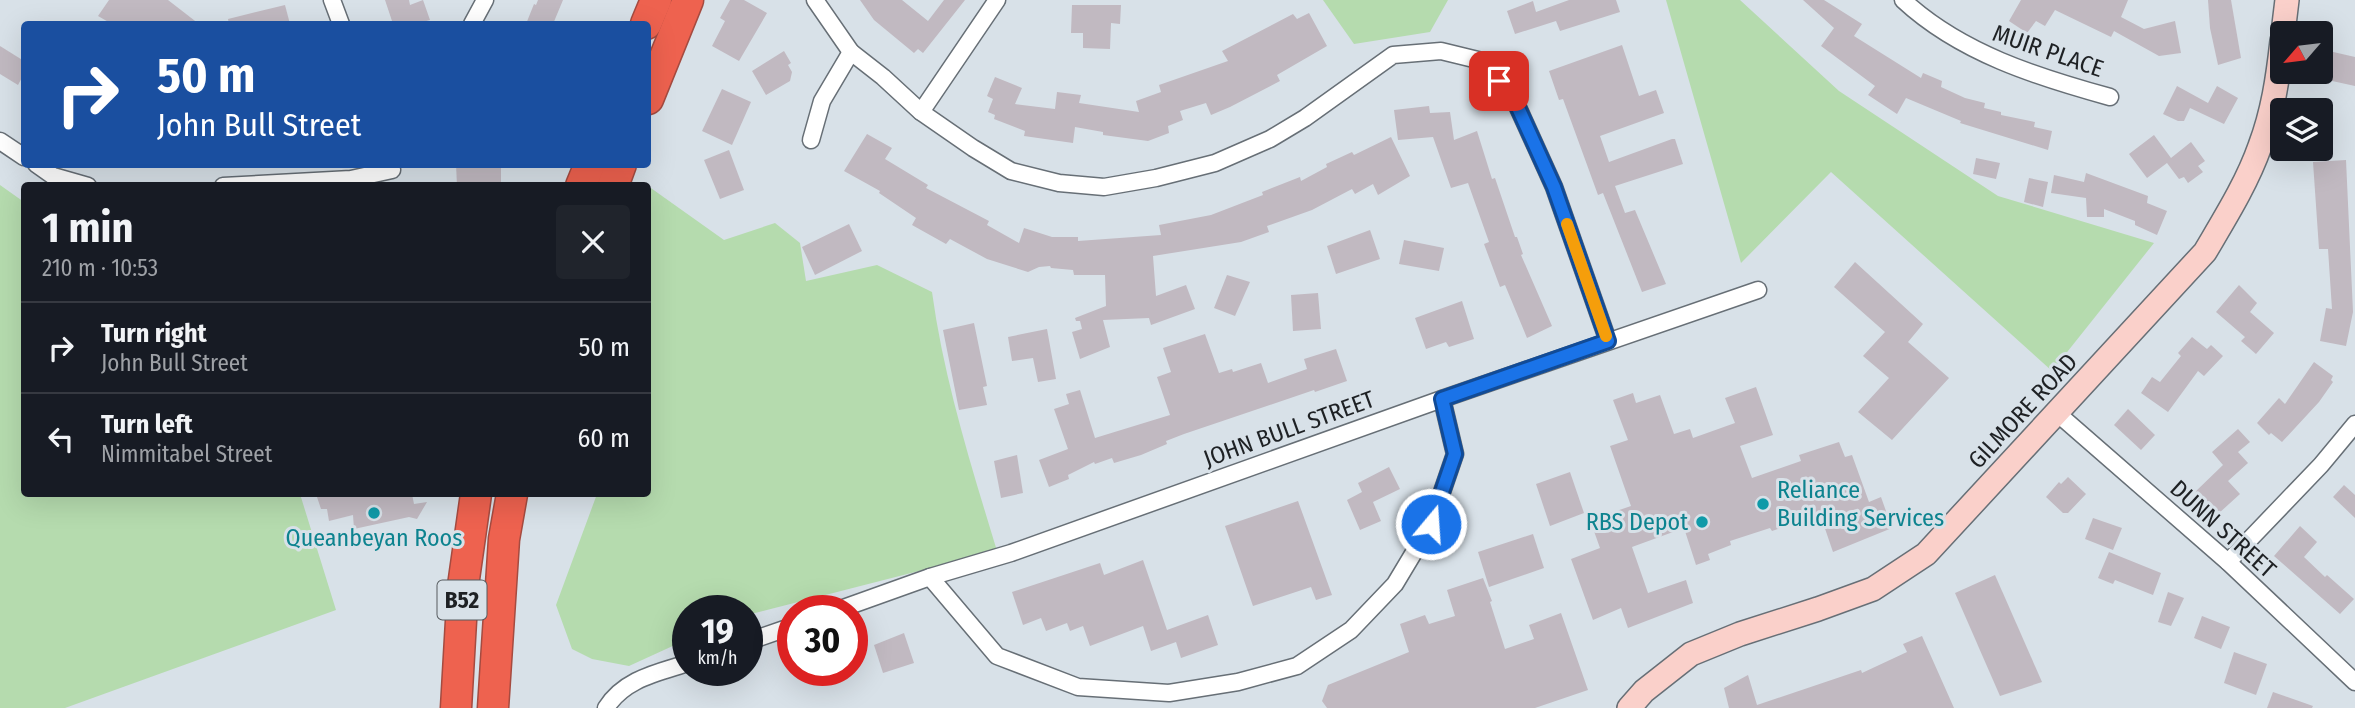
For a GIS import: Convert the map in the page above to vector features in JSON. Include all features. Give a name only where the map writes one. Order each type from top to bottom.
[{"type":"highway","points":[[647,21],[656,0]]},
{"type":"highway","points":[[651,92],[688,0]]},
{"type":"highway","name":"B52","points":[[456,708],[463,586],[476,497]]},
{"type":"highway","name":"B52","points":[[493,708],[505,539],[512,497]]},
{"type":"street","points":[[332,0],[340,21]]},
{"type":"street","points":[[474,21],[485,0]]},
{"type":"street","points":[[815,0],[851,52],[922,112],[1011,171],[1059,183],[1104,187],[1156,178],[1215,163],[1270,139],[1305,118],[1393,55],[1441,51],[1482,61],[1515,101],[1549,175],[1608,341]]},
{"type":"street","points":[[922,112],[997,0]]},
{"type":"street","name":"MUIR PLACE","points":[[1903,0],[1930,23],[1978,51],[2057,83],[2110,97]]},
{"type":"street","points":[[2284,21],[2287,0]]},
{"type":"street","points":[[811,140],[822,101],[851,52]]},
{"type":"street","name":"GILMORE ROAD","points":[[1629,708],[1644,691],[1691,654],[1740,634],[1873,589],[1926,554],[2206,252],[2260,148],[2272,111],[2276,84]]},
{"type":"street","points":[[0,141],[21,155]]},
{"type":"street","points":[[42,168],[53,176],[74,182]]},
{"type":"street","points":[[296,182],[393,173]]},
{"type":"street","name":"JOHN BULL STREET","points":[[868,599],[1011,553],[1442,399],[1758,290]]},
{"type":"street","points":[[930,577],[997,656],[1078,687],[1169,693],[1238,682],[1297,666],[1351,630],[1395,584],[1431,524],[1455,454],[1442,399]]},
{"type":"street","name":"DUNN STREET","points":[[2057,413],[2228,562],[2355,682]]},
{"type":"street","points":[[2228,562],[2321,465],[2355,424]]},
{"type":"street","points":[[606,708],[615,695],[630,683],[672,669]]},
{"type":"green space","points":[[1323,0],[1448,0],[1430,32],[1354,44]]},
{"type":"green space","points":[[1666,0],[1740,0],[1839,91],[1998,196],[2154,243],[2052,371],[1831,172],[1741,263]]},
{"type":"green space","points":[[0,185],[21,200],[21,497],[301,497],[336,610],[65,708],[0,708]]},
{"type":"green space","points":[[651,188],[724,240],[775,223],[800,243],[806,281],[877,265],[932,292],[951,390],[997,551],[825,595],[777,595],[777,607],[763,611],[763,595],[672,595],[672,646],[629,666],[592,659],[572,649],[556,605],[596,497],[651,497]]},
{"type":"building","points":[[109,0],[168,0],[195,21],[107,21],[98,16]]},
{"type":"building","points":[[385,0],[409,0],[410,5],[423,0],[430,20],[426,21],[392,21]]},
{"type":"building","points":[[538,0],[563,0],[554,21],[527,21],[534,4],[536,5]]},
{"type":"building","points":[[730,0],[744,0],[767,13],[739,61],[712,46],[725,21],[720,18]]},
{"type":"building","points":[[860,0],[902,0],[928,21],[944,0],[965,0],[923,53],[918,49],[914,53],[874,20]]},
{"type":"building","points":[[1569,0],[1616,0],[1620,12],[1560,31],[1556,21],[1515,34],[1507,11],[1533,1],[1536,12]]},
{"type":"building","points":[[1803,0],[1824,0],[1862,24],[1854,36],[1921,78],[1923,73],[1942,81],[1941,87],[1965,98],[1985,103],[1984,108],[2001,112],[2001,115],[2035,122],[2034,127],[2052,131],[2048,150],[1960,123],[1961,121],[1906,98],[1897,114],[1868,95],[1875,86],[1821,46],[1834,28]]},
{"type":"building","points":[[2021,0],[2128,0],[2121,17],[2144,29],[2175,21],[2181,53],[2159,56],[2114,31],[2111,37],[2055,10],[2045,26],[2036,21],[2027,33],[2009,21]]},
{"type":"building","points":[[2208,0],[2231,0],[2241,58],[2218,65],[2210,28]]},
{"type":"building","points":[[285,5],[289,21],[228,21]]},
{"type":"building","points":[[1072,5],[1121,5],[1120,24],[1111,23],[1110,49],[1083,48],[1083,33],[1071,33]]},
{"type":"building","points":[[1309,13],[1327,46],[1277,75],[1280,81],[1230,107],[1211,115],[1206,103],[1180,111],[1183,120],[1168,126],[1169,133],[1148,141],[1103,135],[1103,132],[1075,127],[1073,143],[1024,136],[1025,131],[994,119],[995,115],[988,112],[993,99],[987,96],[995,77],[1022,88],[1015,104],[1055,109],[1057,92],[1081,95],[1079,103],[1139,112],[1136,101],[1161,92],[1159,85],[1228,61],[1222,51],[1293,14],[1297,19]]},
{"type":"building","points":[[1622,45],[1639,96],[1656,90],[1664,113],[1600,136],[1609,162],[1675,139],[1683,164],[1615,186],[1625,213],[1635,210],[1666,284],[1642,292],[1603,193],[1598,195],[1563,99],[1559,100],[1549,71]]},
{"type":"building","points":[[0,46],[21,59],[21,80],[18,85],[0,74]]},
{"type":"building","points":[[784,51],[791,63],[788,65],[792,72],[790,81],[766,95],[752,71]]},
{"type":"building","points":[[2333,52],[2355,57],[2355,86],[2333,81]]},
{"type":"building","points":[[2177,86],[2208,103],[2217,86],[2238,98],[2224,124],[2190,108],[2184,121],[2178,121],[2163,114]]},
{"type":"building","points":[[722,89],[751,102],[732,145],[702,131]]},
{"type":"building","points":[[1429,106],[1430,113],[1450,112],[1454,140],[1477,131],[1492,179],[1495,178],[1517,237],[1523,254],[1521,255],[1552,326],[1527,338],[1505,285],[1500,287],[1484,244],[1489,242],[1468,183],[1451,188],[1433,137],[1398,140],[1394,110]]},
{"type":"building","points":[[867,134],[892,148],[885,159],[928,185],[926,188],[989,221],[987,225],[1019,243],[1024,228],[1052,237],[1078,237],[1078,241],[1161,235],[1159,225],[1211,215],[1300,177],[1301,181],[1327,167],[1326,164],[1352,152],[1354,155],[1391,137],[1410,176],[1378,195],[1373,184],[1355,194],[1352,189],[1312,210],[1267,226],[1269,232],[1241,242],[1153,256],[1156,296],[1186,285],[1195,309],[1151,325],[1149,318],[1103,320],[1110,347],[1080,359],[1072,332],[1082,329],[1080,321],[1075,318],[1106,306],[1105,275],[1074,275],[1073,270],[1050,266],[1028,272],[987,259],[950,239],[946,244],[912,225],[916,218],[879,193],[880,191],[844,171]]},
{"type":"building","points":[[2154,135],[2171,158],[2191,142],[2205,161],[2198,166],[2203,172],[2188,183],[2184,177],[2179,179],[2167,163],[2147,178],[2129,154]]},
{"type":"building","points":[[729,150],[744,190],[720,199],[704,160]]},
{"type":"building","points":[[1976,158],[2000,163],[1996,179],[1973,174]]},
{"type":"building","points":[[2346,160],[2353,312],[2346,346],[2320,341],[2326,308],[2332,309],[2328,249],[2319,249],[2313,162]]},
{"type":"building","points":[[456,168],[501,168],[501,182],[457,182]]},
{"type":"building","points":[[2086,173],[2148,196],[2147,203],[2167,211],[2157,235],[2135,225],[2135,221],[2104,209],[2104,217],[2087,217],[2086,198],[2051,193],[2054,175],[2084,182]]},
{"type":"building","points":[[2029,178],[2048,182],[2043,207],[2024,202]]},
{"type":"building","points":[[849,224],[862,251],[815,275],[802,247]]},
{"type":"building","points":[[1370,230],[1380,259],[1336,274],[1327,246]]},
{"type":"building","points":[[1404,240],[1444,248],[1439,271],[1399,264]]},
{"type":"building","points":[[1855,262],[1923,324],[1908,342],[1949,378],[1892,440],[1858,412],[1889,378],[1863,356],[1885,332],[1834,287]]},
{"type":"building","points":[[1227,275],[1250,282],[1235,316],[1214,308]]},
{"type":"building","points":[[2239,285],[2257,303],[2250,312],[2274,333],[2256,354],[2241,341],[2245,337],[2216,312]]},
{"type":"building","points":[[1318,293],[1321,329],[1293,331],[1291,295]]},
{"type":"building","points":[[1462,301],[1474,339],[1449,347],[1446,342],[1426,349],[1415,318]]},
{"type":"building","points":[[974,323],[987,386],[983,387],[987,405],[959,410],[943,330]]},
{"type":"building","points":[[1047,329],[1056,379],[1038,382],[1033,358],[1012,361],[1008,337]]},
{"type":"building","points":[[1205,334],[1219,373],[1232,369],[1233,372],[1261,363],[1268,383],[1307,369],[1304,359],[1336,349],[1347,381],[1184,434],[1141,455],[1114,463],[1112,458],[1095,464],[1094,462],[1068,475],[1069,479],[1049,487],[1039,460],[1068,449],[1054,409],[1069,404],[1066,394],[1080,390],[1095,438],[1170,415],[1157,377],[1171,372],[1163,348]]},
{"type":"building","points":[[2192,337],[2207,349],[2211,345],[2223,356],[2204,376],[2198,371],[2168,412],[2141,393],[2152,377],[2160,382],[2181,356],[2178,353]]},
{"type":"building","points":[[2314,362],[2333,376],[2333,382],[2319,402],[2282,442],[2271,433],[2269,435],[2257,423],[2279,398],[2285,404]]},
{"type":"building","points":[[1756,387],[1773,435],[1740,446],[1752,478],[1801,461],[1799,455],[1839,442],[1845,457],[1852,455],[1869,502],[1881,497],[1892,528],[1833,552],[1820,514],[1772,531],[1770,528],[1730,541],[1731,545],[1708,554],[1710,560],[1696,565],[1684,528],[1632,547],[1648,593],[1686,580],[1693,603],[1628,628],[1621,608],[1593,620],[1571,559],[1600,548],[1590,520],[1631,506],[1610,446],[1628,440],[1613,400],[1633,393],[1636,403],[1660,395],[1674,434],[1690,429],[1693,438],[1735,423],[1725,398]]},
{"type":"building","points":[[2128,409],[2155,435],[2141,450],[2114,425]]},
{"type":"building","points":[[2238,429],[2250,442],[2238,452],[2248,463],[2228,481],[2240,494],[2218,514],[2208,502],[2204,506],[2194,493],[2223,465],[2212,452]]},
{"type":"building","points":[[1017,455],[1023,493],[1001,498],[994,461]]},
{"type":"building","points":[[1389,467],[1400,489],[1373,502],[1381,521],[1360,530],[1347,500],[1362,492],[1358,483]]},
{"type":"building","points":[[1570,472],[1584,513],[1550,526],[1536,484]]},
{"type":"building","points":[[2068,477],[2086,494],[2068,513],[2063,513],[2046,497],[2059,482],[2061,484]]},
{"type":"building","points":[[2344,485],[2355,495],[2355,518],[2333,497]]},
{"type":"building","name":"Queanbeyan Roos","points":[[317,497],[413,497],[414,504],[427,502],[417,519],[409,517],[354,529],[353,515],[329,521],[327,509],[321,509]]},
{"type":"building","points":[[1298,501],[1332,595],[1316,600],[1311,587],[1253,606],[1225,526]]},
{"type":"building","points":[[2093,518],[2122,528],[2113,550],[2085,539]]},
{"type":"building","points":[[2300,526],[2317,542],[2304,557],[2354,599],[2340,614],[2274,556]]},
{"type":"building","points":[[1533,534],[1544,568],[1489,587],[1478,552]]},
{"type":"building","points":[[2109,552],[2161,573],[2153,595],[2115,580],[2113,584],[2098,578]]},
{"type":"building","points":[[1143,560],[1167,630],[1208,615],[1218,645],[1181,658],[1176,642],[1151,651],[1143,626],[1090,646],[1083,626],[1070,631],[1067,623],[1046,631],[1041,618],[1023,625],[1012,592],[1100,563],[1104,575]]},
{"type":"building","points":[[1995,575],[2042,682],[2000,696],[1955,593]]},
{"type":"building","points":[[1483,578],[1505,649],[1534,639],[1529,625],[1561,613],[1588,690],[1535,708],[1327,708],[1322,701],[1328,685],[1409,652],[1400,624],[1425,615],[1429,624],[1455,616],[1447,590]]},
{"type":"building","points":[[2168,592],[2184,598],[2171,626],[2158,622]]},
{"type":"building","points":[[2202,616],[2230,627],[2221,649],[2194,638]]},
{"type":"building","points":[[904,633],[914,663],[883,673],[874,645]]},
{"type":"building","points":[[1922,636],[1954,708],[1729,708],[1724,688],[1748,675],[1757,705],[1861,670],[1862,673],[1907,652],[1903,644]]},
{"type":"building","points":[[2234,652],[2267,664],[2256,695],[2224,683]]},
{"type":"building","points":[[2273,692],[2313,706],[2267,708]]},
{"type":"slow traffic","points":[[1567,224],[1606,336]]},
{"type":"place","name":"Reliance Building Services","points":[[1763,504]]},
{"type":"place","name":"Queanbeyan Roos","points":[[374,513]]},
{"type":"place","name":"RBS Depot","points":[[1702,522]]},
{"type":"route","points":[[1431,524],[1455,454],[1442,399],[1608,341],[1554,187],[1515,101],[1499,81]]}]
